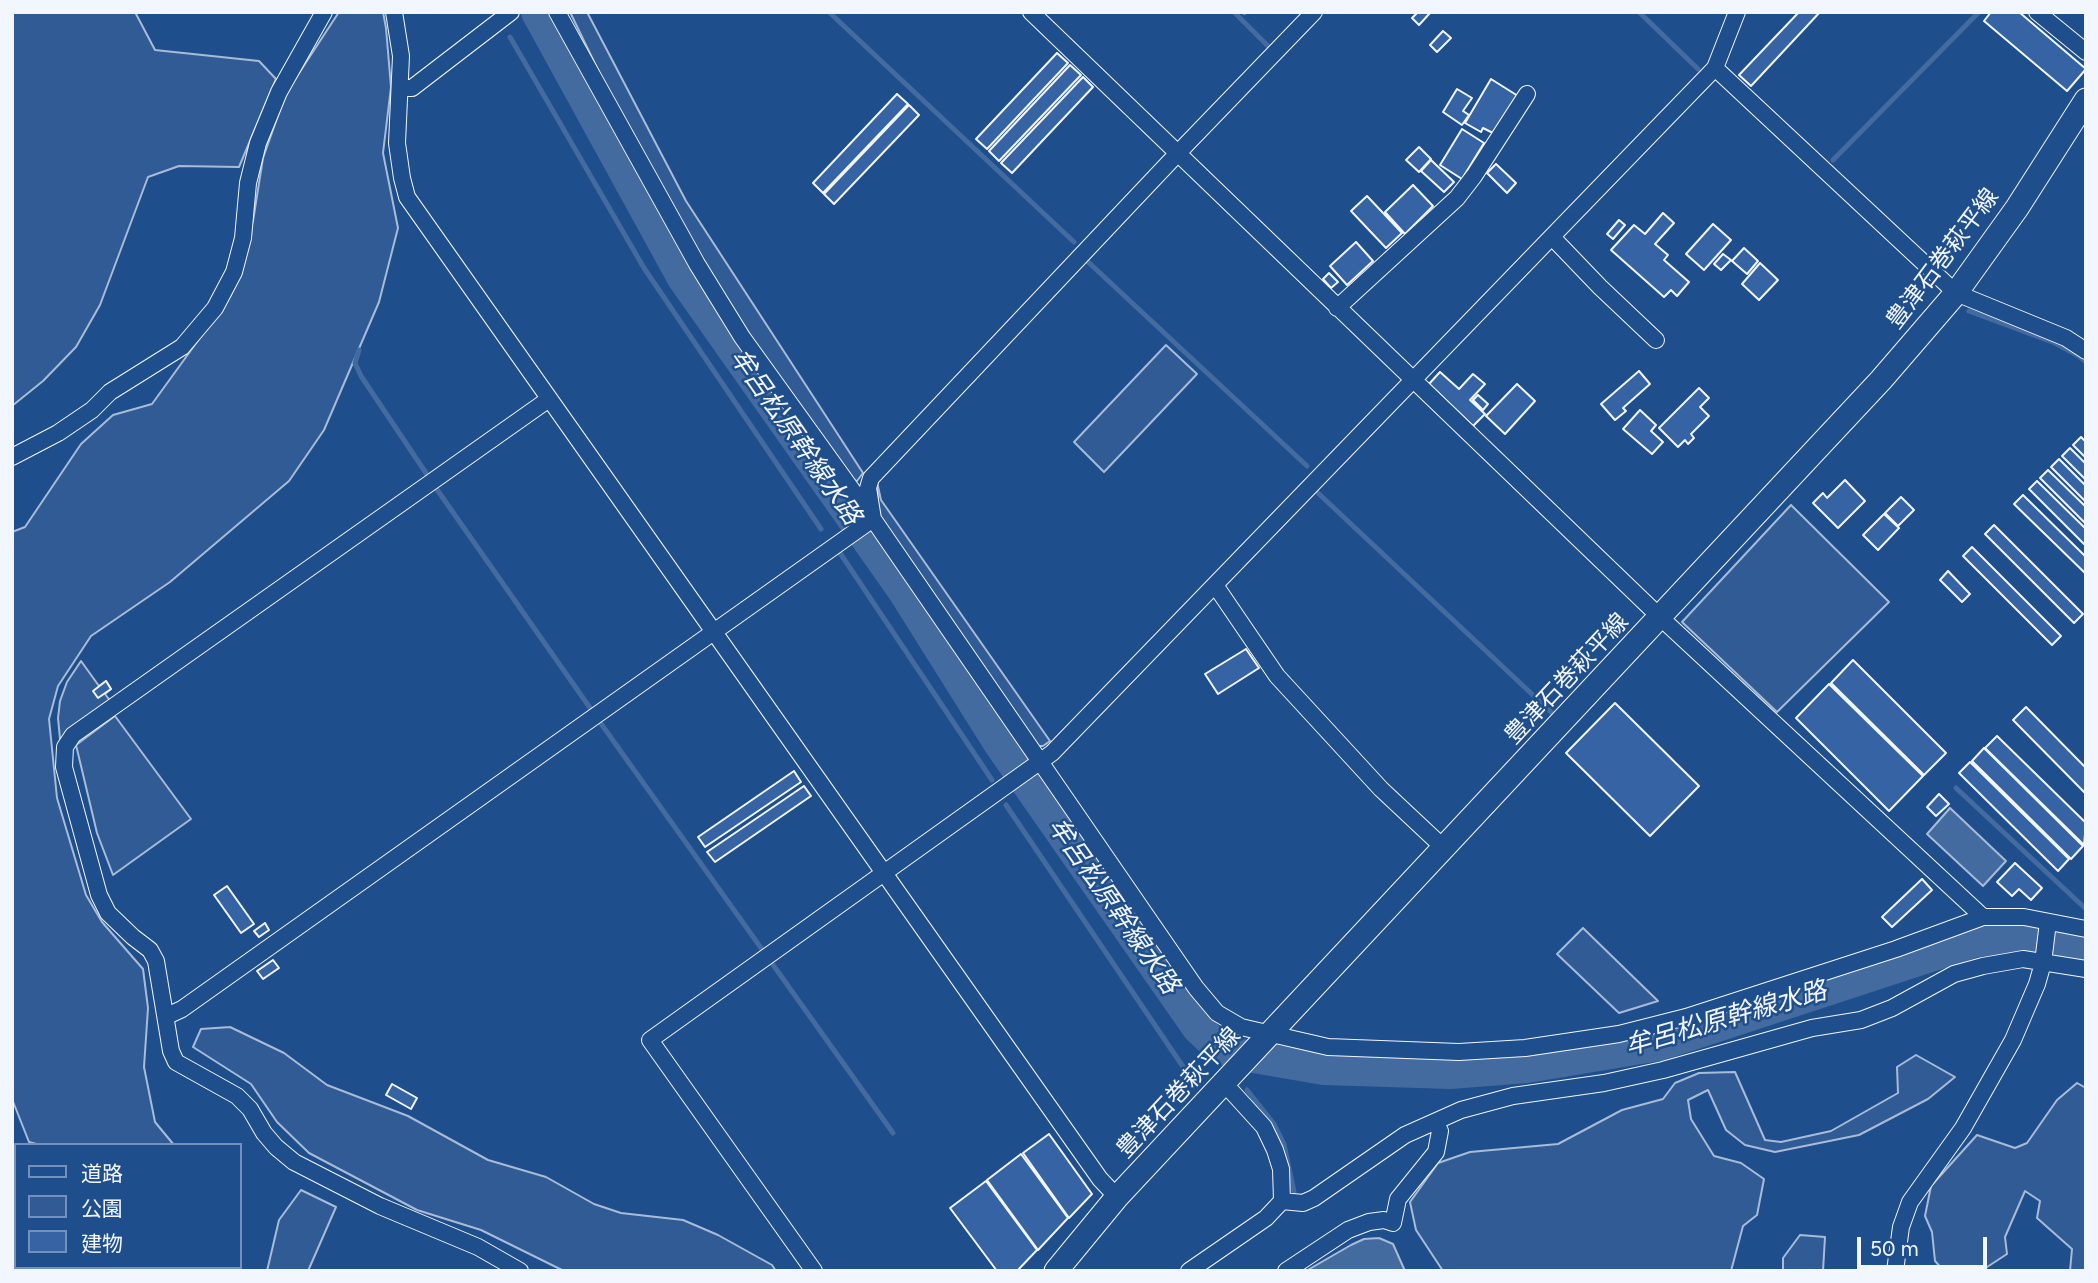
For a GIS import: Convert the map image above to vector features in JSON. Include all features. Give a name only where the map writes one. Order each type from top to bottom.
[{"type":"main road","name":"豊津石巻萩平線","points":[[1056,1271],[1117,1197],[1881,380],[1956,293],[2017,208],[2086,100]]},
{"type":"street","points":[[12,457],[58,433],[92,410],[110,392],[182,347],[215,308],[234,272],[243,238],[248,183],[258,143],[279,92],[324,12]]},
{"type":"street","points":[[394,12],[401,56],[397,143],[401,178],[407,197],[1100,1179],[1117,1197]]},
{"type":"street","points":[[400,88],[412,88],[511,12]]},
{"type":"street","points":[[557,12],[736,327],[1195,988],[1217,1013],[1265,1039],[1328,1047],[1459,1052],[1525,1048],[1619,1034],[1699,1013],[1983,918],[2024,917],[2047,928],[2086,929]]},
{"type":"street","points":[[1031,12],[1661,618],[1966,899],[1983,918]]},
{"type":"street","points":[[871,521],[868,488],[871,478],[1314,12]]},
{"type":"street","points":[[814,1271],[650,1040],[1038,762],[1215,585],[1715,68],[1737,12]]},
{"type":"street","points":[[2037,12],[2086,52]]},
{"type":"street","points":[[1715,68],[1956,293],[2066,338],[2086,351]]},
{"type":"street","points":[[1337,308],[1457,198],[1527,94]]},
{"type":"street","points":[[1552,237],[1600,288],[1656,340]]},
{"type":"street","points":[[520,1271],[478,1247],[380,1206],[294,1162],[275,1147],[250,1109],[237,1096],[176,1062],[170,1051],[167,1016],[156,961],[150,950],[108,913],[99,895],[64,767],[65,747],[73,735],[549,399]]},
{"type":"street","points":[[167,1016],[182,1009],[871,521]]},
{"type":"street","points":[[1215,585],[1277,676],[1381,789],[1445,849]]},
{"type":"street","points":[[1895,1271],[1900,1227],[1910,1202],[1963,1128],[2013,1040],[2037,984],[2047,928]]},
{"type":"street","points":[[1282,1201],[1303,1202],[1314,1198],[1405,1135],[1461,1110],[1513,1096],[1604,1083],[1675,1067],[1812,1028],[1861,1020],[1892,1008],[1954,974],[1983,966],[2043,958],[2086,969]]},
{"type":"street","points":[[1189,1271],[1266,1218],[1282,1201],[1281,1169],[1275,1150],[1264,1127],[1226,1080]]},
{"type":"street","points":[[1286,1271],[1349,1230],[1369,1222],[1384,1220],[1393,1223],[1398,1199],[1436,1152],[1440,1131],[1435,1122]]},
{"type":"green space","points":[[12,12],[135,12],[155,50],[259,61],[276,79],[239,167],[179,166],[148,177],[100,305],[76,347],[43,381],[12,406]]},
{"type":"green space","points":[[339,12],[383,12],[391,87],[383,153],[398,228],[379,302],[324,430],[289,481],[170,582],[91,636],[58,686],[49,719],[57,798],[86,895],[102,922],[143,969],[148,1008],[144,1067],[155,1122],[172,1143],[33,1143],[29,1142],[12,1099],[12,532],[25,527],[81,444],[113,415],[152,404],[231,295],[253,221],[263,158],[286,93]]},
{"type":"green space","points":[[570,12],[587,12],[686,201],[863,473],[857,481],[851,480],[753,340],[708,268],[614,103]]},
{"type":"green space","points":[[1166,345],[1197,374],[1104,472],[1074,442]]},
{"type":"green space","points":[[877,482],[881,500],[1050,741],[1043,746],[1037,746],[879,520]]},
{"type":"green space","points":[[1791,505],[1889,602],[1777,712],[1682,622]]},
{"type":"green space","points":[[81,661],[99,686],[106,681],[111,689],[105,694],[111,702],[60,739],[60,701],[67,682]]},
{"type":"green space","points":[[115,716],[191,819],[113,875],[97,833],[76,745]]},
{"type":"green space","points":[[1583,928],[1658,1001],[1619,1013],[1557,954]]},
{"type":"green space","points":[[230,1027],[284,1053],[327,1085],[408,1116],[488,1160],[546,1177],[594,1204],[621,1213],[683,1220],[718,1235],[772,1265],[776,1271],[564,1271],[481,1230],[417,1210],[309,1153],[277,1122],[251,1084],[193,1047],[201,1029]]},
{"type":"green space","points":[[1916,1055],[1955,1077],[1928,1099],[1859,1135],[1775,1152],[1745,1145],[1726,1130],[1708,1090],[1688,1100],[1691,1119],[1714,1156],[1741,1163],[1764,1179],[1757,1215],[1743,1226],[1731,1271],[1443,1271],[1416,1230],[1410,1202],[1438,1163],[1470,1152],[1558,1144],[1622,1110],[1663,1099],[1675,1083],[1699,1073],[1735,1072],[1765,1140],[1781,1142],[1831,1131],[1898,1093],[1897,1067]]},
{"type":"green space","points":[[2077,1083],[2086,1088],[2086,1271],[2070,1271],[2072,1249],[2037,1218],[2040,1201],[2025,1191],[2005,1237],[2007,1254],[1981,1271],[1944,1271],[1935,1261],[1932,1232],[1925,1216],[1931,1186],[1977,1135],[2015,1148],[2027,1143],[2057,1100]]},
{"type":"green space","points":[[301,1190],[336,1207],[308,1271],[267,1271],[279,1220]]},
{"type":"green space","points":[[1800,1235],[1825,1237],[1823,1271],[1783,1271],[1783,1258]]},
{"type":"green space","points":[[102,1269],[196,1269],[196,1271]]},
{"type":"shaded area","points":[[1950,808],[2006,861],[1983,886],[1927,834]]},
{"type":"shaded area","points":[[1379,1238],[1393,1244],[1405,1271],[1306,1271],[1364,1239]]},
{"type":"building","points":[[1418,12],[1430,13],[1419,25],[1412,18]]},
{"type":"building","points":[[1799,12],[1820,12],[1751,86],[1739,75]]},
{"type":"building","points":[[1991,12],[2019,12],[2086,69],[2067,91],[1984,21]]},
{"type":"building","points":[[1443,31],[1451,38],[1437,52],[1430,45]]},
{"type":"building","points":[[1057,53],[1068,63],[987,149],[976,139]]},
{"type":"building","points":[[1070,65],[1081,75],[999,161],[989,151]]},
{"type":"building","points":[[1083,77],[1093,87],[1012,173],[1001,163]]},
{"type":"building","points":[[1491,79],[1518,96],[1495,134],[1483,128],[1481,132],[1465,123]]},
{"type":"building","points":[[1457,89],[1472,98],[1463,111],[1469,115],[1462,125],[1443,112]]},
{"type":"building","points":[[897,94],[908,104],[823,193],[813,183]]},
{"type":"building","points":[[909,105],[919,115],[834,204],[824,194]]},
{"type":"building","points":[[1462,129],[1484,143],[1462,179],[1440,165]]},
{"type":"building","points":[[1419,147],[1431,159],[1419,172],[1406,160]]},
{"type":"building","points":[[1431,160],[1454,182],[1444,192],[1421,171]]},
{"type":"building","points":[[1496,164],[1516,183],[1507,193],[1487,173]]},
{"type":"building","points":[[1413,185],[1433,206],[1405,234],[1385,212]]},
{"type":"building","points":[[1367,196],[1402,233],[1386,248],[1351,211]]},
{"type":"building","points":[[1663,213],[1674,223],[1655,244],[1668,255],[1664,260],[1689,282],[1677,296],[1671,290],[1664,297],[1611,250],[1634,225],[1645,234]]},
{"type":"building","points":[[1619,220],[1625,225],[1613,239],[1607,234]]},
{"type":"building","points":[[1713,224],[1731,240],[1704,270],[1686,254]]},
{"type":"building","points":[[1356,242],[1373,261],[1347,285],[1330,266]]},
{"type":"building","points":[[1744,248],[1758,261],[1747,274],[1732,261]]},
{"type":"building","points":[[1723,254],[1731,260],[1721,270],[1714,264]]},
{"type":"building","points":[[1760,263],[1778,280],[1759,300],[1742,284]]},
{"type":"building","points":[[1329,273],[1338,282],[1331,288],[1323,279]]},
{"type":"building","points":[[1639,371],[1650,384],[1623,408],[1626,411],[1615,420],[1601,404]]},
{"type":"building","points":[[1440,372],[1459,389],[1473,374],[1485,384],[1470,400],[1485,414],[1473,426],[1429,384]]},
{"type":"building","points":[[1517,384],[1535,401],[1505,434],[1486,416]]},
{"type":"building","points":[[1699,388],[1709,398],[1700,407],[1709,416],[1691,434],[1694,438],[1688,444],[1685,440],[1678,447],[1659,428]]},
{"type":"building","points":[[1478,395],[1488,404],[1483,410],[1473,400]]},
{"type":"building","points":[[1640,410],[1656,425],[1651,431],[1663,442],[1652,454],[1623,429]]},
{"type":"building","points":[[2081,437],[2086,442],[2086,458],[2073,445]]},
{"type":"building","points":[[2070,448],[2086,464],[2086,480],[2062,456]]},
{"type":"building","points":[[2059,459],[2086,486],[2086,502],[2051,467]]},
{"type":"building","points":[[2048,470],[2086,507],[2086,524],[2040,478]]},
{"type":"building","points":[[1845,480],[1865,501],[1838,528],[1813,503],[1823,493],[1827,498]]},
{"type":"building","points":[[2037,481],[2086,529],[2086,546],[2029,489]]},
{"type":"building","points":[[2023,495],[2086,557],[2086,574],[2014,504]]},
{"type":"building","points":[[1901,497],[1914,510],[1898,526],[1885,513]]},
{"type":"building","points":[[1884,514],[1899,528],[1878,550],[1863,535]]},
{"type":"building","points":[[1994,525],[2083,614],[2074,623],[1985,534]]},
{"type":"building","points":[[1972,547],[2061,636],[2052,645],[1963,556]]},
{"type":"building","points":[[1948,571],[1970,594],[1962,602],[1940,580]]},
{"type":"building","points":[[1246,649],[1259,668],[1218,694],[1205,674]]},
{"type":"building","points":[[1853,660],[1946,753],[1924,775],[1831,683]]},
{"type":"building","points":[[106,681],[111,689],[98,698],[93,691]]},
{"type":"building","points":[[1829,684],[1923,776],[1889,811],[1796,718]]},
{"type":"building","points":[[1615,703],[1699,786],[1650,836],[1566,753]]},
{"type":"building","points":[[2026,707],[2086,768],[2086,794],[2013,720]]},
{"type":"building","points":[[1997,736],[2086,823],[2084,845],[1985,748]]},
{"type":"building","points":[[1984,748],[2083,846],[2071,859],[1972,761]]},
{"type":"building","points":[[1970,762],[2069,859],[2058,871],[1959,773]]},
{"type":"building","points":[[794,771],[801,782],[705,847],[698,837]]},
{"type":"building","points":[[804,786],[811,796],[715,862],[707,852]]},
{"type":"building","points":[[1939,794],[1949,804],[1936,816],[1927,807]]},
{"type":"building","points":[[2015,863],[2042,888],[2031,900],[2019,889],[2012,896],[1997,882]]},
{"type":"building","points":[[1922,879],[1932,890],[1892,927],[1882,917]]},
{"type":"building","points":[[227,886],[254,924],[241,933],[214,895]]},
{"type":"building","points":[[265,923],[269,930],[259,937],[254,931]]},
{"type":"building","points":[[273,960],[279,968],[263,979],[257,971]]},
{"type":"building","points":[[392,1084],[417,1098],[411,1109],[386,1095]]},
{"type":"building","points":[[1049,1134],[1092,1194],[1069,1218],[1023,1153]]},
{"type":"building","points":[[1021,1154],[1068,1218],[1038,1250],[987,1180]]},
{"type":"building","points":[[986,1181],[1037,1250],[1017,1271],[997,1271],[950,1208]]},
{"type":"waterway","name":"牟呂松原幹線水路","points":[[537,12],[683,278],[903,590],[999,743],[1198,1028],[1214,1043],[1236,1054],[1324,1069],[1450,1073],[1527,1067],[1659,1045],[1976,941],[2016,940],[2086,949]]},
{"type":"waterway","points":[[829,12],[1074,242]]},
{"type":"waterway","points":[[1234,12],[1270,48]]},
{"type":"waterway","points":[[1639,12],[1698,69]]},
{"type":"waterway","points":[[1833,160],[1979,12]]},
{"type":"waterway","points":[[510,37],[644,268],[821,529]]},
{"type":"waterway","points":[[1086,260],[1307,466]]},
{"type":"waterway","points":[[1969,311],[2055,343],[2086,362]]},
{"type":"waterway","points":[[359,350],[355,363],[361,376],[438,491],[893,1133]]},
{"type":"waterway","points":[[1318,493],[1552,713]]},
{"type":"waterway","points":[[840,553],[992,780]]},
{"type":"waterway","points":[[1956,788],[2086,909]]},
{"type":"waterway","points":[[1006,805],[1194,1083]]},
{"type":"waterway","points":[[1247,1090],[1274,1124],[1284,1144],[1294,1192]]}]
